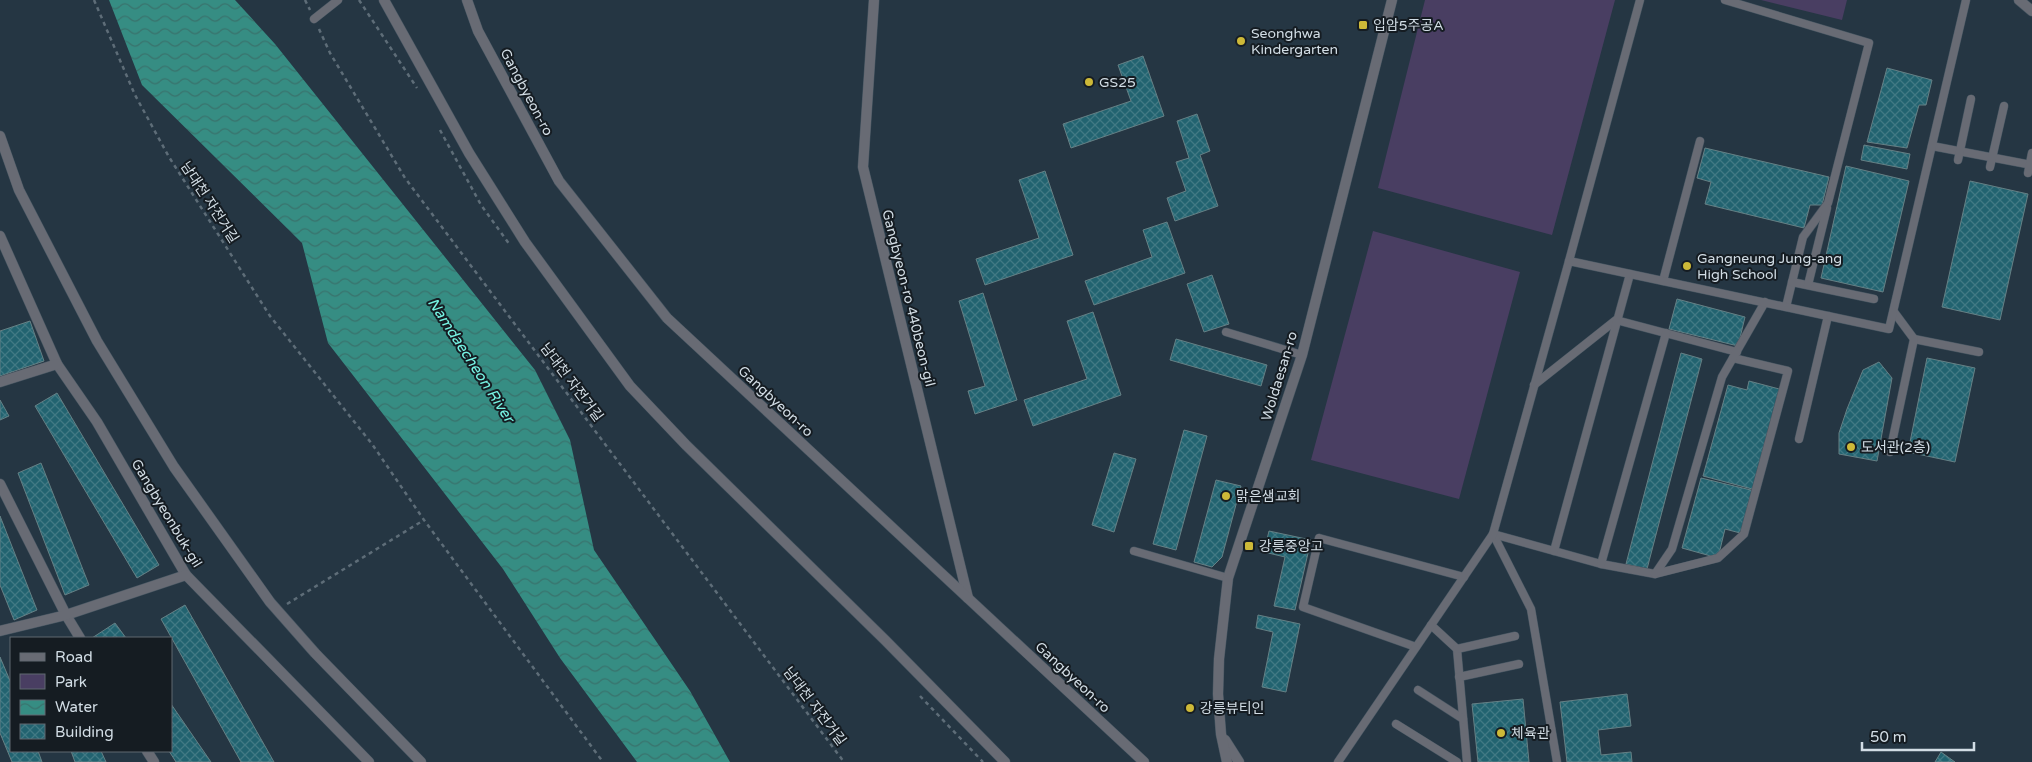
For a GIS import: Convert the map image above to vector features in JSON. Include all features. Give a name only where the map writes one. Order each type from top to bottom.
[{"type":"street","points":[[384,0],[469,153],[525,242],[630,386],[686,445],[1005,762]]},
{"type":"street","name":"Gangbyeon-ro","points":[[467,0],[478,31],[559,180],[667,318],[1144,762]]},
{"type":"street","name":"Gangbyeon-ro 440beon-gil","points":[[874,0],[863,167],[968,598]]},
{"type":"street","name":"Woldaesan-ro","points":[[1227,762],[1218,694],[1219,659],[1228,578],[1302,354],[1392,0]]},
{"type":"street","points":[[2019,0],[2032,11]]},
{"type":"street","points":[[0,136],[19,190],[97,341],[174,467],[278,610],[315,653],[421,762]]},
{"type":"street","name":"Gangbyeonbuk-gil","points":[[0,236],[57,364],[97,422],[186,575],[369,762]]},
{"type":"street","points":[[0,382],[57,364]]},
{"type":"street","points":[[0,484],[66,615],[79,637]]},
{"type":"street","points":[[0,631],[66,615],[186,575]]},
{"type":"street","points":[[1222,734],[1239,762]]},
{"type":"lane","points":[[314,19],[338,0]]},
{"type":"lane","points":[[1338,762],[1493,534],[1640,0]]},
{"type":"lane","points":[[1725,0],[1869,42],[1808,285]]},
{"type":"lane","points":[[1569,261],[1890,329],[1966,0]]},
{"type":"lane","points":[[1958,160],[1971,99]]},
{"type":"lane","points":[[1990,167],[2004,106]]},
{"type":"lane","points":[[1664,281],[1700,141]]},
{"type":"lane","points":[[1932,146],[2030,167],[2032,154]]},
{"type":"lane","points":[[1786,307],[1803,237],[1828,203]]},
{"type":"lane","points":[[1554,551],[1630,274]]},
{"type":"lane","points":[[1792,282],[1874,299]]},
{"type":"lane","points":[[1655,574],[1672,548],[1722,376],[1765,302]]},
{"type":"lane","points":[[1894,312],[1914,339],[1979,352]]},
{"type":"lane","points":[[1799,439],[1828,316]]},
{"type":"lane","points":[[1534,385],[1616,320]]},
{"type":"lane","points":[[1493,534],[1601,564],[1655,574],[1718,558],[1744,534],[1788,371],[1666,333],[1616,320]]},
{"type":"lane","points":[[1226,332],[1302,354]]},
{"type":"lane","points":[[1601,564],[1666,333]]},
{"type":"lane","points":[[1890,452],[1914,339]]},
{"type":"lane","points":[[1493,534],[1531,609],[1557,762]]},
{"type":"lane","points":[[1416,647],[1303,607],[1319,538],[1464,577]]},
{"type":"lane","points":[[1134,551],[1228,578]]},
{"type":"lane","points":[[1431,625],[1457,648],[1467,762]]},
{"type":"lane","points":[[1457,648],[1515,636]]},
{"type":"lane","points":[[1459,677],[1519,664]]},
{"type":"lane","points":[[1418,690],[1463,719]]},
{"type":"lane","points":[[1396,724],[1457,762]]},
{"type":"path","name":"남대천 자전거길","points":[[94,0],[135,95],[169,157],[270,316],[372,444],[424,520],[603,762]]},
{"type":"path","name":"남대천 자전거길","points":[[305,0],[330,53],[405,178],[844,762]]},
{"type":"path","points":[[278,610],[424,520]]},
{"type":"green space","points":[[1425,0],[1615,0],[1552,235],[1378,188]]},
{"type":"green space","points":[[1761,0],[1847,0],[1842,20]]},
{"type":"green space","points":[[1373,231],[1520,272],[1459,499],[1311,460]]},
{"type":"water","name":"Namdaecheon River","points":[[109,0],[235,0],[275,44],[535,370],[570,440],[594,550],[690,691],[730,762],[637,762],[560,658],[503,569],[328,343],[302,243],[142,85]]},
{"type":"building","points":[[1143,56],[1164,116],[1071,148],[1063,124],[1131,101],[1118,65]]},
{"type":"building","points":[[1887,68],[1932,80],[1926,105],[1919,105],[1907,148],[1867,142]]},
{"type":"building","points":[[1197,114],[1210,151],[1200,155],[1218,206],[1175,221],[1167,198],[1186,191],[1176,162],[1189,158],[1177,121]]},
{"type":"building","points":[[1864,145],[1910,154],[1907,169],[1861,160]]},
{"type":"building","points":[[1705,148],[1829,177],[1822,205],[1810,205],[1804,228],[1705,204],[1711,182],[1697,178]]},
{"type":"building","points":[[1846,166],[1909,181],[1883,292],[1821,278]]},
{"type":"building","points":[[1045,171],[1073,255],[985,285],[976,259],[1039,238],[1019,180]]},
{"type":"building","points":[[1970,181],[2028,194],[2000,320],[1942,307]]},
{"type":"building","points":[[1167,222],[1185,273],[1094,305],[1085,281],[1152,257],[1143,230]]},
{"type":"building","points":[[1212,275],[1229,324],[1204,332],[1187,284]]},
{"type":"building","points":[[983,293],[1017,400],[975,414],[968,391],[985,386],[959,301]]},
{"type":"building","points":[[1677,299],[1745,317],[1738,346],[1669,329]]},
{"type":"building","points":[[1093,312],[1121,395],[1033,426],[1024,400],[1087,379],[1067,321]]},
{"type":"building","points":[[30,321],[44,361],[0,376],[0,331]]},
{"type":"building","points":[[1176,339],[1267,365],[1261,386],[1170,360]]},
{"type":"building","points":[[1681,353],[1702,359],[1647,569],[1626,564]]},
{"type":"building","points":[[1927,358],[1975,368],[1955,462],[1908,452]]},
{"type":"building","points":[[1879,362],[1892,378],[1877,461],[1839,454],[1839,433],[1863,370]]},
{"type":"building","points":[[1749,381],[1783,390],[1756,490],[1703,476],[1728,385],[1747,390]]},
{"type":"building","points":[[57,393],[159,565],[137,578],[35,406]]},
{"type":"building","points":[[0,400],[9,416],[0,420]]},
{"type":"building","points":[[1184,430],[1207,436],[1176,550],[1153,544]]},
{"type":"building","points":[[1114,453],[1136,459],[1114,532],[1092,525]]},
{"type":"building","points":[[41,463],[89,585],[65,595],[18,473]]},
{"type":"building","points":[[1701,478],[1755,491],[1744,534],[1725,529],[1718,558],[1682,548]]},
{"type":"building","points":[[1216,480],[1241,486],[1222,557],[1212,567],[1194,562]]},
{"type":"building","points":[[0,516],[37,610],[14,620],[0,585]]},
{"type":"building","points":[[1269,531],[1311,540],[1295,610],[1274,606],[1285,557],[1264,552]]},
{"type":"building","points":[[185,605],[274,762],[241,762],[161,619]]},
{"type":"building","points":[[1258,615],[1300,624],[1286,692],[1262,687],[1273,632],[1256,628]]},
{"type":"building","points":[[115,623],[125,637],[94,637]]},
{"type":"building","points":[[0,657],[10,681],[10,752],[38,752],[42,762],[12,762],[0,733]]},
{"type":"building","points":[[1627,694],[1631,726],[1598,730],[1601,755],[1631,752],[1632,762],[1567,762],[1560,702]]},
{"type":"building","name":"체육관","points":[[1523,699],[1529,762],[1478,762],[1472,704]]},
{"type":"building","points":[[172,705],[211,762],[176,762],[170,752],[172,752]]},
{"type":"building","points":[[71,752],[101,752],[106,762],[75,762]]},
{"type":"building","points":[[1941,752],[1955,762],[1935,762]]},
{"type":"place","name":"입암5주공A","points":[[1363,25]]},
{"type":"place","name":"Seonghwa Kindergarten","points":[[1241,41]]},
{"type":"place","name":"GS25","points":[[1089,82]]},
{"type":"place","name":"Gangneung Jung-ang High School","points":[[1687,266]]},
{"type":"place","name":"도서관(2층)","points":[[1851,447]]},
{"type":"place","name":"맑은샘교회","points":[[1226,496]]},
{"type":"place","name":"강릉중앙고","points":[[1249,546]]},
{"type":"place","name":"강릉뷰티인","points":[[1190,708]]},
{"type":"place","name":"체육관","points":[[1501,733]]}]
